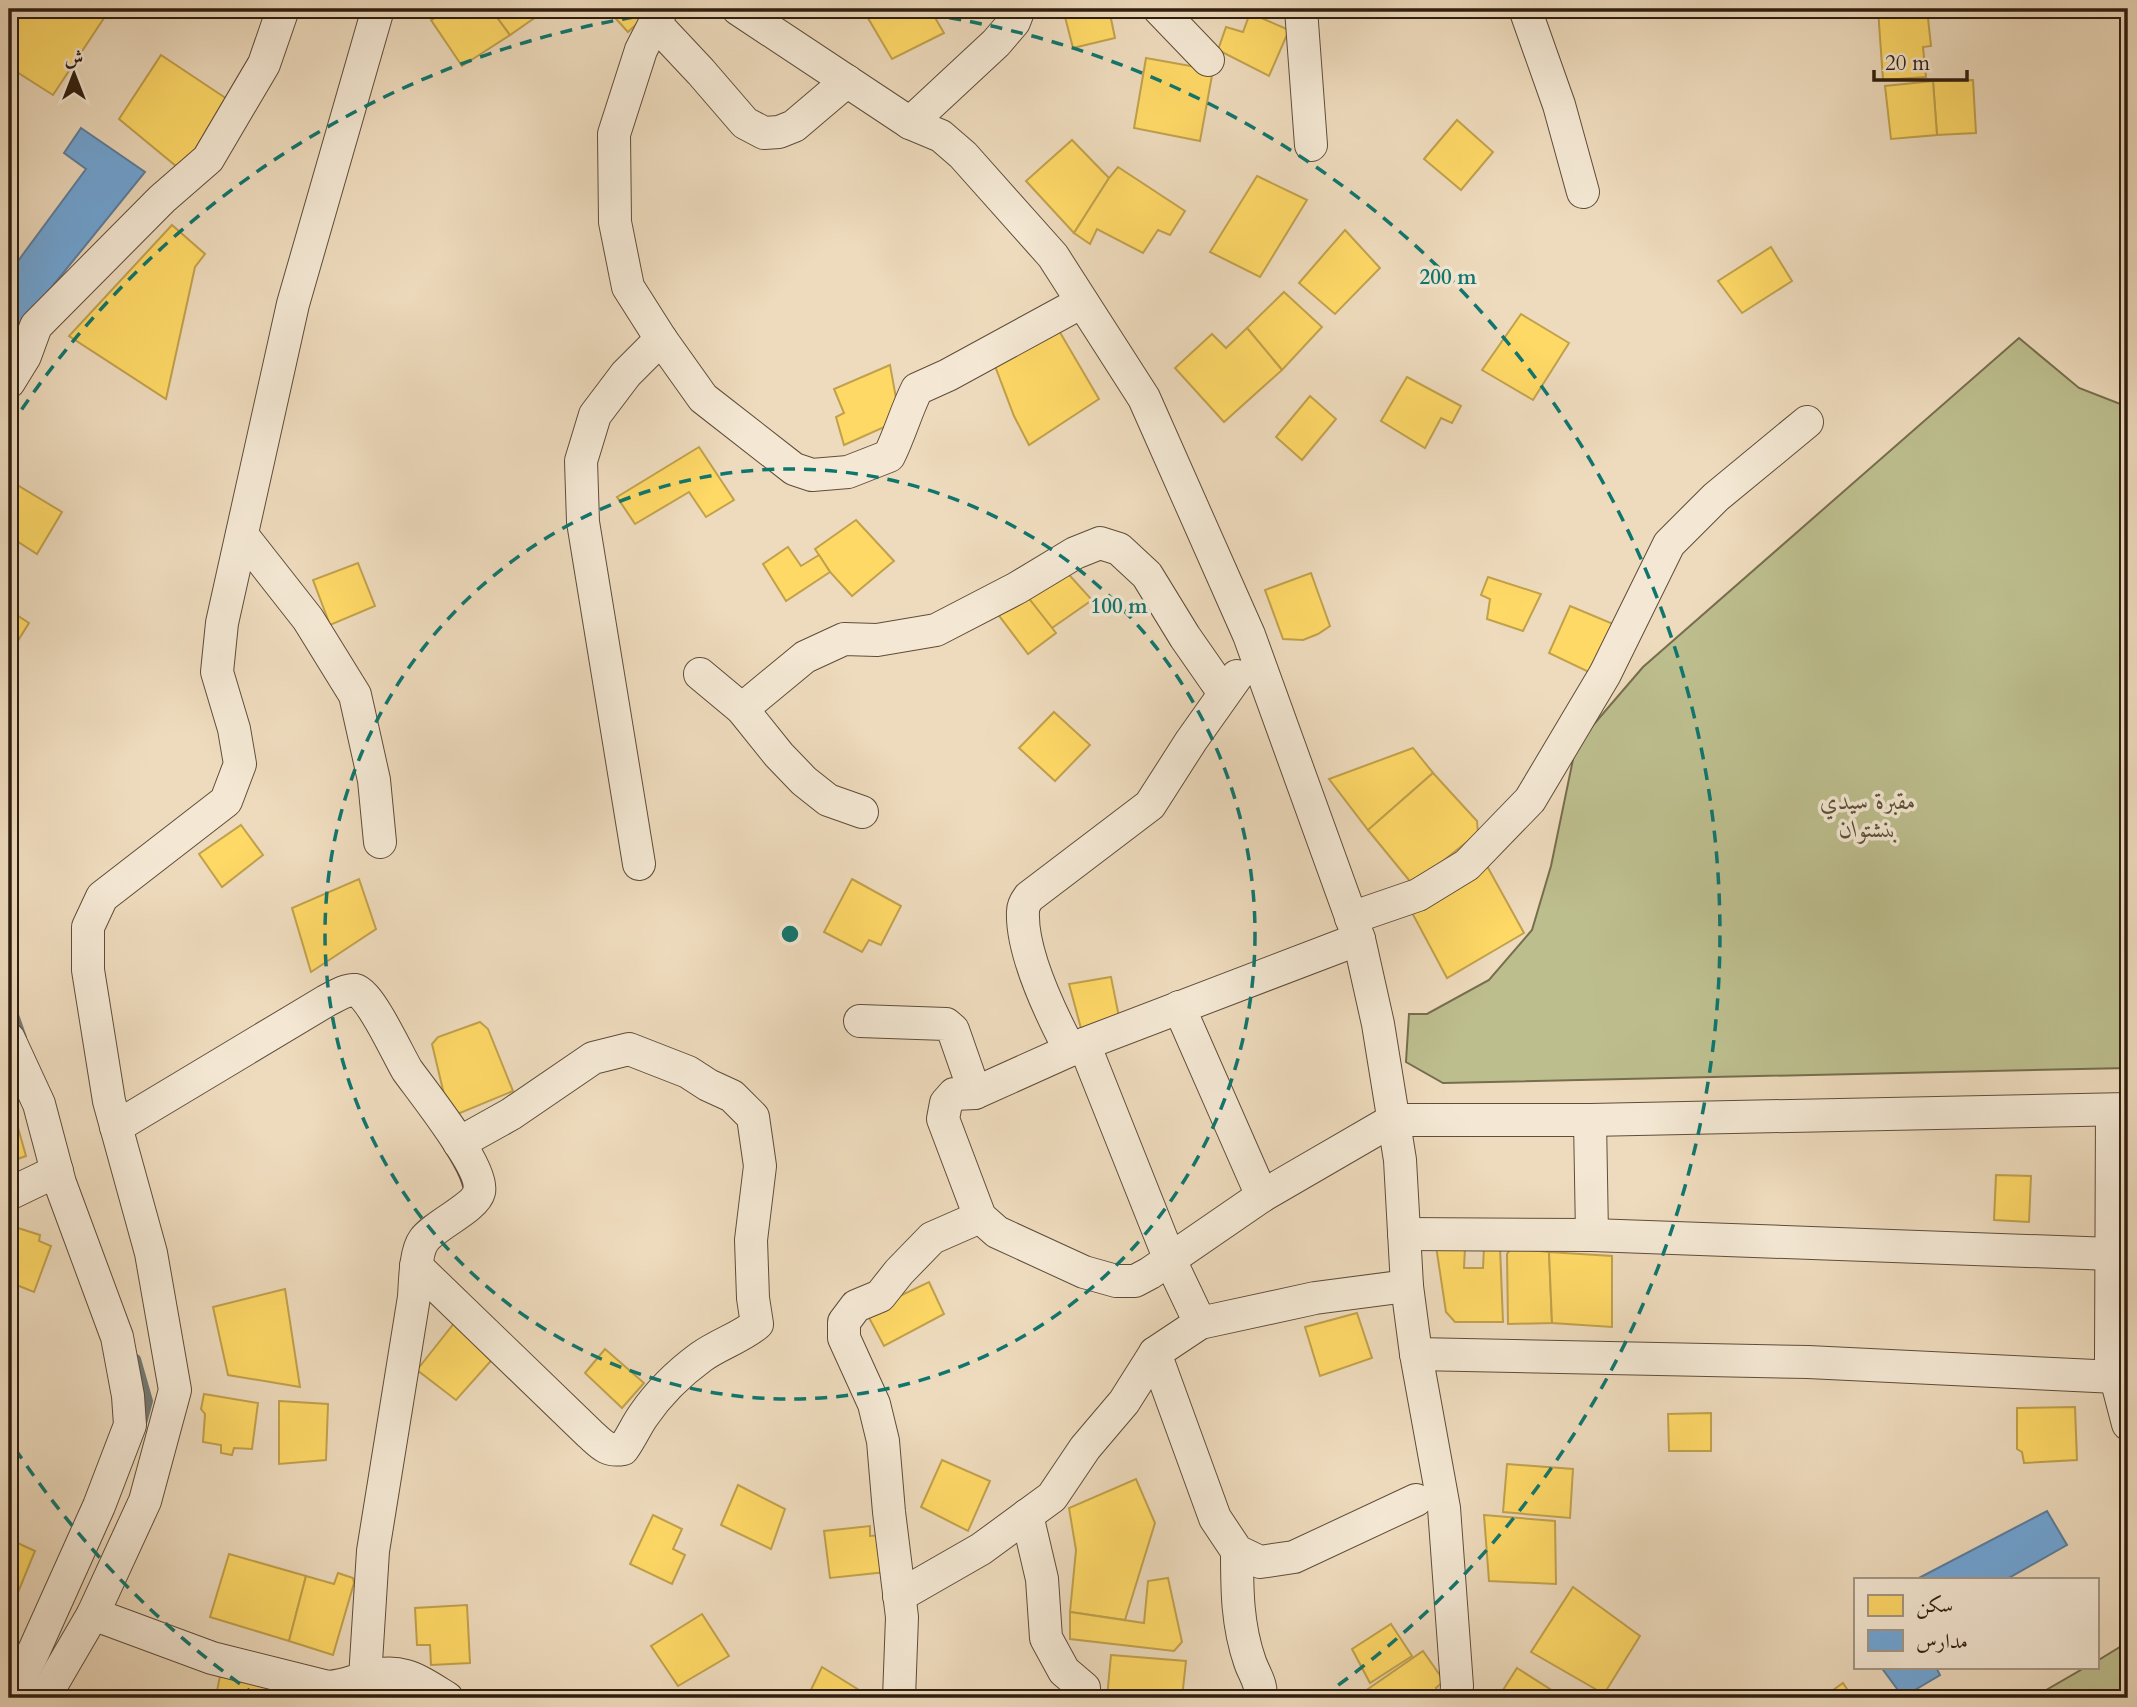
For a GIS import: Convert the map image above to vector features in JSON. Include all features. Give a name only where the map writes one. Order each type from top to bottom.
[{"type":"street","points":[[14,362],[36,326],[162,199],[208,159],[264,64],[283,9]]},
{"type":"street","points":[[44,1698],[93,1614],[145,1501],[175,1390],[151,1253],[109,1101],[88,970],[88,928],[102,897],[226,801],[240,764],[234,729],[217,671],[222,622],[293,304],[379,9]]},
{"type":"street","points":[[737,9],[910,122],[941,136],[962,155],[1053,256],[1143,398],[1256,653],[1355,929],[1378,1024],[1400,1160],[1407,1286],[1416,1354],[1444,1508],[1456,1698]]},
{"type":"street","points":[[910,122],[996,43],[1014,22],[1019,9]]},
{"type":"street","points":[[1159,9],[1208,60]]},
{"type":"street","points":[[1301,9],[1311,145]]},
{"type":"street","points":[[1525,9],[1559,105],[1583,192]]},
{"type":"street","points":[[848,81],[794,126],[779,132],[764,133],[745,123],[658,16],[641,50],[614,134],[615,222],[628,287],[703,398],[794,469],[812,475],[848,472],[889,456],[900,436],[907,410],[917,389],[1082,302]]},
{"type":"street","points":[[639,864],[583,522],[580,461],[595,415],[626,374],[661,339]]},
{"type":"street","points":[[1807,422],[1716,497],[1669,544],[1605,674],[1530,800],[1467,865],[1355,929],[975,1093],[954,1094],[946,1103],[943,1119],[980,1217],[1010,1240],[1084,1272],[1116,1282],[1135,1281],[1262,1196],[1393,1120],[1590,1120],[2120,1109],[2112,1254],[2111,1359],[2128,1424]]},
{"type":"street","points":[[242,535],[308,619],[355,695],[374,780],[380,842]]},
{"type":"street","points":[[742,709],[805,657],[845,639],[877,640],[936,630],[1017,588],[1076,553],[1100,543],[1119,549],[1147,575],[1223,693]]},
{"type":"street","points":[[1200,1323],[1077,1047],[1049,1009],[1034,966],[1023,908],[1029,897],[1150,805],[1223,693],[1256,653]]},
{"type":"street","points":[[700,674],[742,709],[804,781],[828,800],[862,812]]},
{"type":"street","points":[[116,1127],[326,1001],[356,990],[363,995],[405,1066],[467,1154],[477,1176],[480,1190],[474,1202],[456,1213],[423,1241],[416,1266],[414,1297],[373,1551],[365,1678]]},
{"type":"street","points":[[1179,1007],[1262,1196]]},
{"type":"street","points":[[860,1021],[946,1024],[953,1030],[975,1093]]},
{"type":"street","points":[[9,1040],[39,1104],[57,1171],[117,1337],[128,1396],[130,1425],[99,1506],[20,1654],[9,1698]]},
{"type":"street","points":[[416,1266],[590,1434],[604,1447],[613,1451],[623,1449],[642,1418],[668,1386],[701,1357],[745,1334],[757,1324],[753,1298],[751,1240],[760,1166],[752,1117],[732,1096],[688,1072],[629,1049],[593,1058],[511,1114],[459,1143]]},
{"type":"street","points":[[1590,1120],[1592,1235]]},
{"type":"street","points":[[9,1194],[57,1171]]},
{"type":"street","points":[[899,1698],[902,1617],[883,1441],[874,1404],[844,1338],[845,1322],[856,1306],[880,1296],[932,1238],[980,1217]]},
{"type":"street","points":[[1404,1234],[1592,1235],[2112,1254]]},
{"type":"street","points":[[899,1596],[981,1549],[1052,1497],[1085,1448],[1124,1402],[1155,1353],[1200,1323],[1315,1298],[1407,1286]]},
{"type":"street","points":[[1155,1353],[1214,1518],[1237,1551],[1260,1562],[1294,1557],[1416,1500]]},
{"type":"street","points":[[1416,1354],[1808,1362],[2121,1389]]},
{"type":"street","points":[[1027,1515],[1042,1579],[1046,1638],[1063,1671],[1084,1688],[1083,1698]]},
{"type":"street","points":[[1237,1551],[1241,1633],[1259,1683],[1260,1698]]},
{"type":"street","points":[[93,1614],[212,1658],[328,1687],[347,1686],[365,1678],[391,1672],[414,1678],[436,1695]]},
{"type":"green space","name":"مقبرة سيدي بنشتوان","points":[[2019,338],[2079,388],[2128,407],[2128,1068],[1443,1083],[1406,1062],[1409,1014],[1427,1014],[1489,980],[1532,930],[1551,866],[1576,745],[1643,667]]},
{"type":"green space","points":[[2128,1642],[2128,1698],[2045,1698],[2041,1693],[2084,1668],[2098,1668],[2098,1660]]},
{"type":"building: سكن","points":[[9,9],[110,9],[53,95],[9,67]]},
{"type":"building: سكن","points":[[451,9],[491,9],[510,35],[462,66],[431,20]]},
{"type":"building: سكن","points":[[491,9],[527,9],[533,19],[510,35]]},
{"type":"building: سكن","points":[[527,9],[548,9],[533,19]]},
{"type":"building: سكن","points":[[607,9],[653,9],[628,32]]},
{"type":"building: سكن","points":[[872,9],[930,9],[944,33],[892,59],[865,13]]},
{"type":"building: سكن","points":[[1063,9],[1109,9],[1115,38],[1073,48]]},
{"type":"building: سكن","points":[[1878,9],[1927,9],[1931,46],[1923,47],[1926,77],[1883,80]]},
{"type":"building: سكن","points":[[1250,13],[1289,30],[1269,76],[1218,50],[1226,27],[1243,32]]},
{"type":"building: سكن","points":[[161,55],[230,101],[196,157],[176,166],[119,119]]},
{"type":"building: سكن","points":[[1146,58],[1213,70],[1200,141],[1134,128]]},
{"type":"building: سكن","points":[[1973,80],[1976,133],[1937,135],[1933,81]]},
{"type":"building: سكن","points":[[1933,81],[1937,135],[1891,139],[1885,86]]},
{"type":"building: سكن","points":[[1457,120],[1493,152],[1461,190],[1424,159]]},
{"type":"building: سكن","points":[[1072,140],[1109,178],[1074,233],[1026,181]]},
{"type":"building: سكن","points":[[1118,167],[1185,211],[1170,235],[1158,230],[1143,253],[1097,229],[1090,244],[1074,233]]},
{"type":"building: سكن","points":[[1257,176],[1307,200],[1260,277],[1210,252]]},
{"type":"building: سكن","points":[[172,225],[205,254],[195,267],[166,399],[69,336]]},
{"type":"building: سكن","points":[[1345,230],[1380,268],[1335,314],[1299,283]]},
{"type":"building: سكن","points":[[1771,247],[1792,281],[1742,313],[1718,281]]},
{"type":"building: سكن","points":[[1284,292],[1322,327],[1282,370],[1247,328]]},
{"type":"building: سكن","points":[[1521,314],[1569,343],[1533,400],[1482,370]]},
{"type":"building: سكن","points":[[1247,328],[1282,370],[1224,422],[1175,368],[1212,334],[1226,348]]},
{"type":"building: سكن","points":[[1058,329],[1099,399],[1029,445],[1014,416],[992,358]]},
{"type":"building: سكن","points":[[890,365],[900,420],[844,445],[836,417],[844,413],[834,389]]},
{"type":"building: سكن","points":[[1407,377],[1461,406],[1452,423],[1441,418],[1425,448],[1381,421]]},
{"type":"building: سكن","points":[[1310,396],[1336,419],[1302,460],[1276,437]]},
{"type":"building: سكن","points":[[699,447],[734,500],[706,517],[689,492],[635,524],[617,497]]},
{"type":"building: سكن","points":[[9,480],[62,512],[37,554],[9,536]]},
{"type":"building: سكن","points":[[856,520],[894,561],[852,596],[830,572],[815,549]]},
{"type":"building: سكن","points":[[788,547],[801,566],[819,555],[830,572],[786,601],[763,564]]},
{"type":"building: سكن","points":[[358,563],[375,606],[330,625],[313,580]]},
{"type":"building: سكن","points":[[1062,567],[1092,600],[1052,628],[1023,591]]},
{"type":"building: سكن","points":[[1311,573],[1330,626],[1303,640],[1283,639],[1265,590]]},
{"type":"building: سكن","points":[[1488,577],[1541,594],[1523,631],[1487,619],[1490,599],[1481,595]]},
{"type":"building: سكن","points":[[1023,591],[1056,633],[1028,654],[994,609]]},
{"type":"building: سكن","points":[[1570,606],[1618,626],[1595,675],[1549,653]]},
{"type":"building: سكن","points":[[9,610],[29,623],[9,655]]},
{"type":"building: سكن","points":[[1054,712],[1090,745],[1055,781],[1019,748]]},
{"type":"building: سكن","points":[[1413,748],[1433,773],[1368,830],[1329,779]]},
{"type":"building: سكن","points":[[1433,773],[1477,821],[1478,833],[1413,885],[1368,830]]},
{"type":"building: سكن","points":[[241,825],[263,855],[222,887],[199,854]]},
{"type":"building: سكن","points":[[1487,866],[1524,933],[1447,978],[1410,909]]},
{"type":"building: سكن","points":[[359,879],[376,929],[311,972],[292,908]]},
{"type":"building: سكن","points":[[852,879],[901,906],[881,945],[869,940],[862,952],[824,932]]},
{"type":"building: سكن","points":[[1111,977],[1120,1022],[1082,1032],[1069,984]]},
{"type":"building: سكن","points":[[480,1022],[488,1029],[513,1091],[460,1113],[448,1111],[432,1044],[438,1037]]},
{"type":"building: سكن","points":[[9,1096],[26,1156],[9,1162]]},
{"type":"building: سكن","points":[[1996,1175],[2031,1176],[2029,1222],[1994,1220]]},
{"type":"building: سكن","points":[[18,1228],[40,1235],[39,1241],[51,1246],[34,1292],[9,1282],[9,1262]]},
{"type":"building: سكن","points":[[1436,1246],[1465,1248],[1464,1268],[1483,1268],[1484,1247],[1500,1247],[1503,1322],[1455,1322],[1446,1312]]},
{"type":"building: سكن","points":[[1511,1248],[1549,1252],[1552,1323],[1508,1324],[1507,1254]]},
{"type":"building: سكن","points":[[1549,1252],[1612,1256],[1612,1327],[1552,1323]]},
{"type":"building: سكن","points":[[929,1282],[944,1314],[884,1346],[866,1312]]},
{"type":"building: سكن","points":[[285,1289],[300,1387],[228,1375],[213,1307]]},
{"type":"building: سكن","points":[[1357,1313],[1372,1358],[1320,1376],[1305,1327]]},
{"type":"building: سكن","points":[[459,1317],[498,1353],[456,1400],[417,1370]]},
{"type":"building: سكن","points":[[605,1349],[644,1383],[622,1408],[585,1373]]},
{"type":"building: سكن","points":[[204,1394],[258,1403],[252,1449],[234,1448],[232,1455],[221,1453],[221,1445],[203,1442],[205,1414],[201,1409]]},
{"type":"building: سكن","points":[[279,1401],[328,1404],[326,1460],[279,1464]]},
{"type":"building: سكن","points":[[2075,1407],[2077,1460],[2024,1463],[2022,1452],[2017,1449],[2017,1408]]},
{"type":"building: سكن","points":[[1711,1413],[1711,1451],[1669,1451],[1668,1414]]},
{"type":"building: سكن","points":[[942,1460],[990,1481],[968,1531],[921,1507]]},
{"type":"building: سكن","points":[[1507,1464],[1573,1469],[1570,1518],[1503,1512]]},
{"type":"building: سكن","points":[[1136,1479],[1155,1523],[1125,1620],[1070,1612],[1076,1550],[1069,1508]]},
{"type":"building: سكن","points":[[738,1485],[785,1509],[771,1549],[721,1525]]},
{"type":"building: سكن","points":[[653,1515],[682,1529],[673,1549],[685,1555],[672,1584],[630,1564]]},
{"type":"building: سكن","points":[[1484,1515],[1555,1521],[1556,1584],[1489,1581]]},
{"type":"building: سكن","points":[[870,1526],[870,1536],[882,1535],[886,1572],[830,1578],[824,1531]]},
{"type":"building: سكن","points":[[9,1539],[35,1551],[12,1607],[9,1605]]},
{"type":"building: سكن","points":[[229,1554],[306,1576],[289,1641],[210,1617]]},
{"type":"building: سكن","points":[[338,1573],[353,1578],[354,1583],[333,1655],[289,1641],[306,1576],[334,1584]]},
{"type":"building: سكن","points":[[1168,1578],[1182,1642],[1174,1651],[1070,1639],[1070,1612],[1144,1623],[1148,1581]]},
{"type":"building: سكن","points":[[1573,1587],[1640,1636],[1604,1694],[1531,1652]]},
{"type":"building: سكن","points":[[467,1605],[470,1663],[431,1665],[430,1645],[417,1645],[415,1608]]},
{"type":"building: سكن","points":[[702,1614],[729,1656],[678,1686],[651,1646]]},
{"type":"building: سكن","points":[[1391,1624],[1412,1656],[1370,1683],[1352,1649]]},
{"type":"building: سكن","points":[[1423,1651],[1444,1681],[1436,1688],[1443,1698],[1374,1698],[1368,1689]]},
{"type":"building: سكن","points":[[1111,1655],[1186,1661],[1182,1698],[1107,1698]]},
{"type":"building: سكن","points":[[222,1666],[276,1680],[272,1698],[216,1696]]},
{"type":"building: سكن","points":[[822,1667],[867,1695],[866,1698],[807,1698]]},
{"type":"building: سكن","points":[[1517,1668],[1564,1698],[1498,1698]]},
{"type":"building: سكن","points":[[1843,1683],[1853,1698],[1822,1698]]},
{"type":"building: مدارس","points":[[81,128],[145,172],[21,325],[9,317],[9,256],[18,261],[86,169],[64,153]]},
{"type":"building: مدارس","points":[[2047,1511],[2067,1545],[2009,1578],[1919,1578]]},
{"type":"building: مدارس","points":[[1882,1668],[1936,1668],[1940,1675],[1903,1697]]},
{"type":"waterway","points":[[9,1001],[22,1038]]},
{"type":"waterway","points":[[136,1359],[148,1401],[142,1423]]}]
